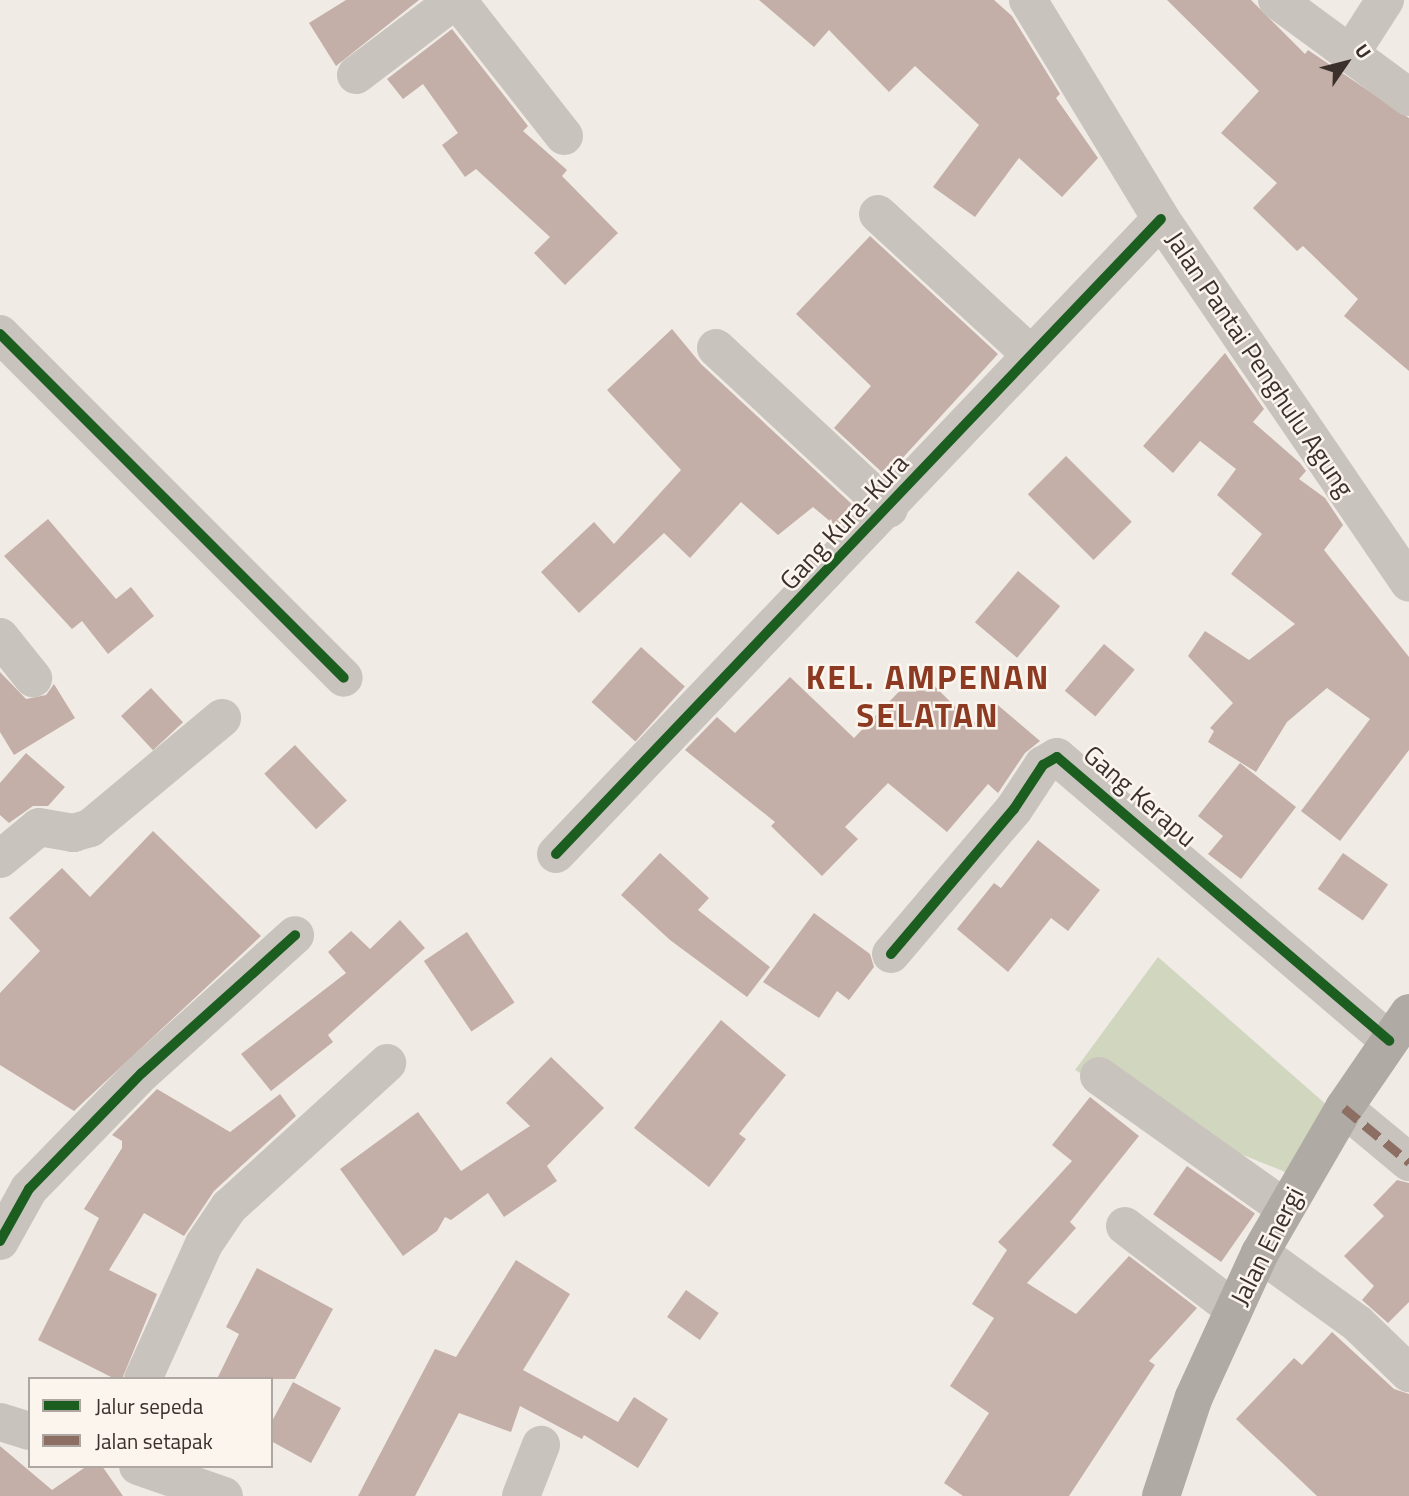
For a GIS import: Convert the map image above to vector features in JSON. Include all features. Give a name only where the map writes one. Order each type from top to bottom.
[{"type":"highway","name":"Jalan Energi","points":[[1161,1496],[1177,1440],[1234,1309],[1283,1207],[1399,1027]]},
{"type":"street","points":[[356,75],[456,0],[564,136]]},
{"type":"street","name":"Jalan Pantai Penghulu Agung","points":[[1028,0],[1161,219],[1409,583]]},
{"type":"street","points":[[1278,0],[1409,97]]},
{"type":"street","points":[[1351,53],[1385,0]]},
{"type":"street","points":[[877,214],[1029,353]]},
{"type":"street","name":"Gang Kura-Kura","points":[[556,854],[890,509],[1029,353],[1161,219]]},
{"type":"street","points":[[0,334],[344,678]]},
{"type":"street","name":"Gang Kura-Kura","points":[[716,348],[890,509]]},
{"type":"street","points":[[0,637],[33,678]]},
{"type":"street","points":[[0,859],[39,827],[73,833],[90,828],[222,718]]},
{"type":"street","name":"Gang Kerapu","points":[[891,954],[1014,809],[1044,765],[1057,757],[1399,1027]]},
{"type":"street","points":[[0,1241],[29,1189],[142,1073],[295,935]]},
{"type":"street","points":[[144,1377],[204,1244],[229,1207],[387,1063]]},
{"type":"street","points":[[1099,1076],[1283,1207]]},
{"type":"street","points":[[1345,1108],[1409,1162]]},
{"type":"street","points":[[1125,1226],[1234,1309]]},
{"type":"street","points":[[1260,1253],[1358,1324],[1409,1373]]},
{"type":"street","points":[[0,1422],[28,1430]]},
{"type":"street","points":[[521,1496],[541,1445]]},
{"type":"street","points":[[144,1468],[224,1496]]},
{"type":"green space","points":[[1158,957],[1337,1114],[1290,1174],[1182,1130],[1075,1070]]},
{"type":"building","points":[[346,0],[419,0],[336,66],[309,23]]},
{"type":"building","points":[[759,0],[994,0],[1012,16],[1060,94],[1056,98],[1098,158],[1062,197],[1019,158],[975,217],[933,187],[979,125],[915,66],[889,92],[829,30],[814,47]]},
{"type":"building","points":[[1167,0],[1251,0],[1305,54],[1308,50],[1409,118],[1409,371],[1344,316],[1358,299],[1303,246],[1297,251],[1253,208],[1277,183],[1221,133],[1259,91]]},
{"type":"building","points":[[452,29],[528,126],[523,131],[567,170],[562,176],[618,233],[565,285],[534,253],[550,237],[476,169],[465,177],[442,145],[458,133],[423,84],[403,99],[387,79]]},
{"type":"building","points":[[870,236],[998,354],[886,476],[834,428],[871,386],[796,314]]},
{"type":"building","points":[[672,329],[701,364],[856,508],[837,527],[813,507],[778,535],[741,502],[690,558],[664,533],[579,613],[541,572],[594,522],[614,544],[681,470],[607,390]]},
{"type":"building","points":[[1225,353],[1264,409],[1253,422],[1300,463],[1306,471],[1299,479],[1325,498],[1343,525],[1324,550],[1409,657],[1409,750],[1340,841],[1301,811],[1370,719],[1327,688],[1287,722],[1256,772],[1208,742],[1214,731],[1210,728],[1233,703],[1188,656],[1205,631],[1249,660],[1295,624],[1231,574],[1262,534],[1217,495],[1236,469],[1200,441],[1173,473],[1143,446]]},
{"type":"building","points":[[1066,456],[1132,522],[1094,560],[1028,494]]},
{"type":"building","points":[[48,519],[116,599],[131,587],[154,616],[108,654],[82,621],[72,629],[4,556]]},
{"type":"building","points":[[1018,571],[1060,606],[1017,658],[975,622]]},
{"type":"building","points":[[1104,644],[1135,670],[1095,716],[1065,691]]},
{"type":"building","points":[[641,647],[685,686],[635,741],[591,702]]},
{"type":"building","points":[[919,671],[973,724],[993,701],[1040,741],[1025,753],[998,793],[988,784],[947,832],[888,783],[845,827],[858,839],[822,876],[771,826],[775,822],[685,750],[717,717],[735,733],[790,677],[854,738]]},
{"type":"building","points":[[0,672],[26,699],[46,695],[54,684],[75,718],[14,755],[0,732]]},
{"type":"building","points":[[151,688],[183,722],[153,750],[121,716]]},
{"type":"building","points":[[295,745],[347,801],[316,829],[264,774]]},
{"type":"building","points":[[26,753],[65,787],[48,806],[33,806],[9,823],[0,815],[0,783]]},
{"type":"building","points":[[1240,763],[1296,807],[1241,879],[1208,854],[1223,836],[1198,816]]},
{"type":"building","points":[[153,831],[261,936],[74,1111],[0,1065],[0,993],[40,951],[9,918],[62,868],[90,897]]},
{"type":"building","points":[[1038,840],[1100,890],[1068,931],[1051,918],[1008,972],[957,929],[994,883],[1001,888]]},
{"type":"building","points":[[660,853],[709,898],[698,910],[770,967],[747,997],[670,940],[621,895]]},
{"type":"building","points":[[1343,853],[1388,885],[1363,921],[1318,889]]},
{"type":"building","points":[[814,913],[870,954],[874,967],[849,1000],[837,991],[819,1018],[763,982]]},
{"type":"building","points":[[400,920],[425,948],[328,1035],[333,1042],[271,1091],[241,1054],[346,973],[328,952],[351,931],[370,949]]},
{"type":"building","points":[[467,932],[515,1002],[471,1032],[424,961]]},
{"type":"building","points":[[721,1020],[786,1075],[739,1134],[746,1139],[709,1187],[634,1128]]},
{"type":"building","points":[[551,1057],[604,1108],[547,1166],[557,1181],[504,1217],[488,1193],[451,1220],[445,1217],[437,1231],[403,1256],[340,1169],[418,1112],[461,1171],[530,1126],[506,1103]]},
{"type":"building","points":[[157,1089],[230,1132],[280,1094],[296,1116],[214,1191],[184,1236],[144,1213],[109,1270],[157,1294],[123,1377],[111,1377],[38,1340],[99,1218],[84,1209],[122,1148],[122,1141],[112,1135]]},
{"type":"building","points":[[1090,1097],[1139,1136],[1070,1222],[1076,1228],[1027,1283],[1076,1314],[1129,1256],[1197,1308],[1149,1361],[1155,1365],[1069,1496],[963,1496],[944,1483],[989,1413],[950,1386],[994,1318],[972,1304],[1007,1250],[998,1242],[1072,1161],[1052,1145]]},
{"type":"building","points":[[1187,1166],[1255,1214],[1221,1262],[1153,1214]]},
{"type":"building","points":[[1397,1180],[1409,1183],[1409,1302],[1388,1323],[1362,1300],[1374,1286],[1344,1256],[1384,1216],[1373,1205]]},
{"type":"building","points":[[516,1260],[570,1294],[523,1370],[618,1422],[634,1397],[668,1419],[638,1468],[584,1435],[582,1439],[520,1406],[511,1432],[459,1413],[415,1496],[358,1496],[435,1349],[456,1357]]},
{"type":"building","points":[[257,1268],[333,1309],[295,1379],[218,1377],[239,1334],[226,1327]]},
{"type":"building","points":[[686,1290],[719,1313],[700,1340],[667,1317]]},
{"type":"building","points":[[1332,1332],[1394,1389],[1409,1394],[1409,1496],[1317,1496],[1236,1419],[1294,1358],[1302,1365]]},
{"type":"building","points":[[293,1382],[341,1408],[311,1463],[273,1442],[273,1419]]},
{"type":"building","points":[[0,1446],[52,1490],[84,1468],[103,1468],[123,1496],[0,1496]]},
{"type":"marked path","points":[[1344,1108],[1409,1162]]},
{"type":"cycle path","points":[[556,854],[1161,219]]},
{"type":"cycle path","points":[[0,334],[344,678]]},
{"type":"cycle path","points":[[891,954],[1014,809],[1043,765],[1057,757],[1389,1041]]},
{"type":"cycle path","points":[[0,1241],[29,1189],[142,1073],[295,935]]},
{"type":"district","name":"KEL. AMPENAN SELATAN","points":[[928,697]]}]
